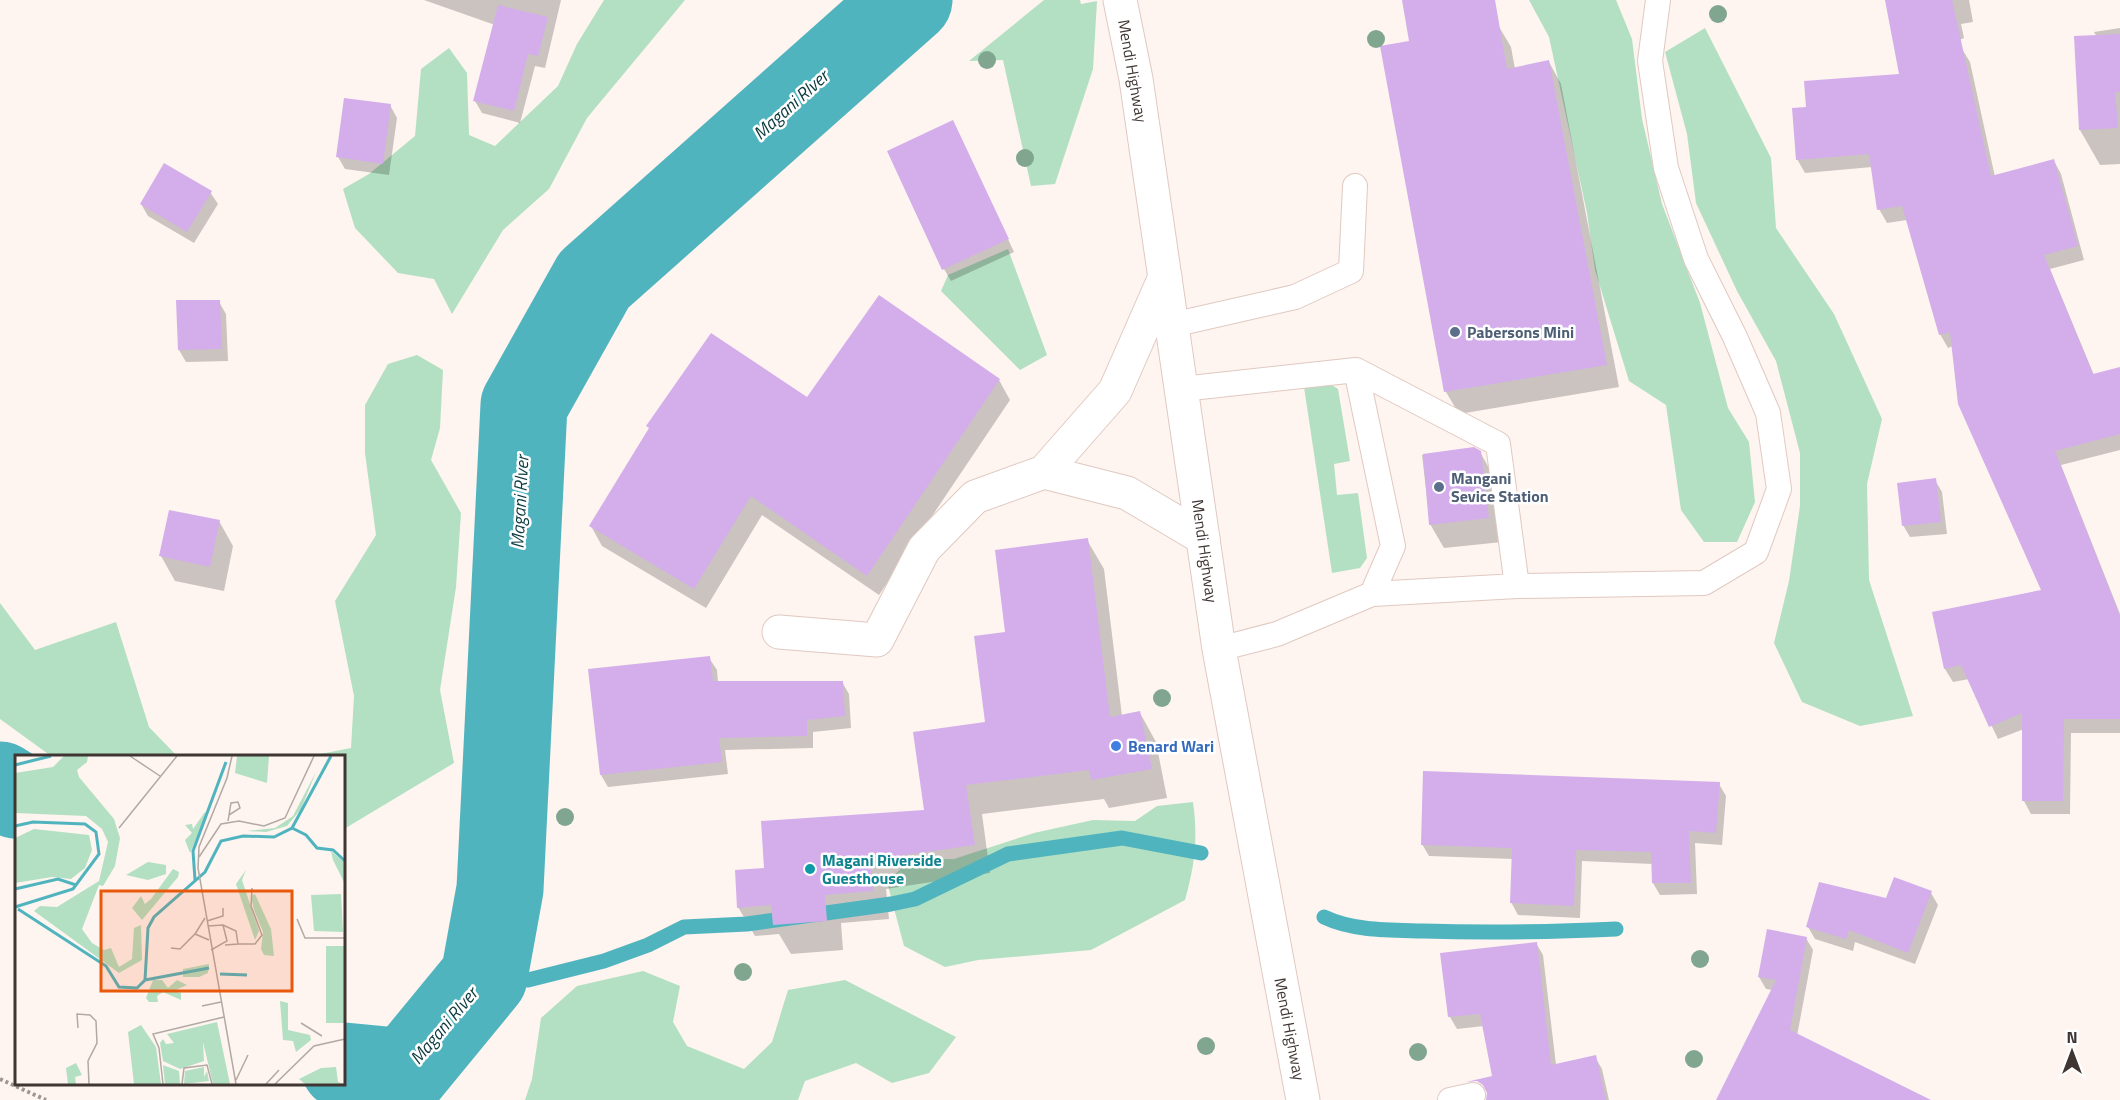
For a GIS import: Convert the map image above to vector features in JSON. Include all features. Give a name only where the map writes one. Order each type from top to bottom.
[{"type":"main road","name":"Mendi Highway","points":[[1120,1],[1136,79],[1219,649],[1304,1100]]},
{"type":"main road","points":[[779,632],[877,640],[924,549],[975,497],[1044,472],[1115,391],[1165,277]]},
{"type":"main road","points":[[1044,472],[1126,493],[1203,538]]},
{"type":"lane","points":[[1219,649],[1277,634],[1372,594],[1517,586],[1704,583],[1756,552],[1779,489],[1768,413],[1735,338],[1696,259],[1666,168],[1650,61],[1658,0]]},
{"type":"lane","points":[[1172,325],[1295,297],[1351,271],[1354,186]]},
{"type":"lane","points":[[1182,389],[1356,370],[1498,444],[1517,586]]},
{"type":"lane","points":[[1356,370],[1393,546],[1372,594]]},
{"type":"path","points":[[0,1079],[46,1100]]},
{"type":"green space","points":[[604,0],[685,0],[587,118],[549,189],[503,230],[452,314],[434,279],[398,273],[355,228],[343,189],[369,174],[415,136],[421,69],[449,48],[467,73],[469,135],[495,146],[558,86],[577,44]]},
{"type":"green space","points":[[1044,0],[1080,0],[1081,4],[1097,1],[1093,69],[1055,184],[1031,186],[1003,60],[969,61]]},
{"type":"green space","points":[[1529,0],[1616,0],[1632,39],[1642,119],[1662,204],[1700,303],[1728,408],[1749,442],[1755,502],[1737,542],[1704,542],[1681,510],[1666,405],[1629,381],[1595,270],[1587,213],[1549,37]]},
{"type":"green space","points":[[1705,28],[1771,158],[1776,228],[1834,314],[1882,419],[1867,484],[1869,580],[1913,716],[1860,726],[1802,702],[1774,643],[1789,581],[1800,506],[1800,453],[1776,361],[1737,291],[1696,203],[1687,134],[1665,52]]},
{"type":"green space","points":[[1008,249],[1047,355],[1020,370],[941,291],[948,275]]},
{"type":"green space","points":[[417,355],[443,370],[440,428],[431,460],[461,513],[456,587],[440,690],[454,763],[345,828],[345,755],[315,755],[351,748],[354,696],[335,601],[376,535],[365,453],[365,405],[388,364]]},
{"type":"green space","points":[[1330,384],[1338,389],[1350,461],[1334,464],[1337,495],[1358,493],[1367,558],[1360,568],[1332,573],[1304,387]]},
{"type":"green space","points":[[0,603],[35,650],[116,622],[149,727],[176,755],[50,755],[0,719]]},
{"type":"green space","points":[[1193,802],[1195,851],[1185,900],[1091,950],[978,960],[945,967],[904,946],[887,882],[911,859],[954,859],[1034,833],[1093,820],[1135,821],[1157,806]]},
{"type":"green space","points":[[643,971],[680,986],[673,1022],[687,1046],[744,1069],[772,1042],[788,990],[845,980],[956,1037],[929,1073],[892,1083],[856,1063],[805,1081],[798,1100],[525,1100],[532,1079],[541,1018],[577,986]]},
{"type":"building","points":[[1402,0],[1495,0],[1507,69],[1549,60],[1607,365],[1444,392],[1380,46],[1409,41]]},
{"type":"building","points":[[1885,0],[1952,0],[1991,176],[2054,159],[2078,246],[2044,255],[2093,374],[2120,367],[2120,434],[2055,451],[2120,616],[2120,719],[2064,719],[2063,801],[2022,801],[2022,713],[1989,727],[1961,665],[1944,669],[1932,612],[2041,590],[1958,404],[1950,332],[1939,335],[1902,206],[1877,210],[1869,154],[1796,160],[1792,108],[1806,107],[1804,81],[1899,74]]},
{"type":"building","points":[[498,5],[548,17],[538,56],[528,54],[514,111],[473,101]]},
{"type":"building","points":[[2120,34],[2120,92],[2115,92],[2118,128],[2079,130],[2074,36]]},
{"type":"building","points":[[344,98],[391,104],[383,164],[336,157]]},
{"type":"building","points":[[953,120],[1009,239],[942,270],[887,151]]},
{"type":"building","points":[[164,163],[212,191],[187,232],[140,204]]},
{"type":"building","points":[[879,295],[1000,379],[867,576],[751,496],[694,589],[589,526],[649,428],[646,426],[711,333],[807,397]]},
{"type":"building","points":[[176,300],[220,300],[222,349],[178,350]]},
{"type":"building","points":[[1474,447],[1481,451],[1489,518],[1429,525],[1423,454]]},
{"type":"building","points":[[1936,478],[1941,522],[1902,526],[1897,483]]},
{"type":"building","points":[[169,510],[220,520],[210,567],[159,556]]},
{"type":"building","points":[[1088,538],[1110,717],[1140,711],[1152,769],[1091,780],[1089,770],[966,785],[975,845],[870,860],[873,891],[825,895],[827,921],[773,925],[771,905],[737,908],[735,870],[764,868],[761,821],[924,810],[913,732],[985,722],[974,636],[1005,632],[995,550]]},
{"type":"building","points":[[710,656],[713,681],[843,681],[845,716],[807,720],[807,736],[719,738],[722,762],[600,775],[588,669]]},
{"type":"building","points":[[1423,771],[1720,782],[1716,833],[1689,831],[1691,883],[1652,883],[1651,852],[1576,850],[1574,906],[1510,903],[1512,848],[1421,845]]},
{"type":"building","points":[[1894,877],[1932,891],[1908,953],[1849,930],[1846,939],[1806,927],[1819,882],[1886,898]]},
{"type":"building","points":[[1767,929],[1807,937],[1790,1030],[1931,1100],[1716,1100],[1776,980],[1758,977]]},
{"type":"building","points":[[1537,942],[1551,1065],[1596,1055],[1606,1100],[1486,1100],[1487,1093],[1483,1085],[1477,1081],[1466,1082],[1492,1076],[1480,1014],[1448,1017],[1440,953]]},
{"type":"waterway","name":"Magani RIver","points":[[345,1066],[406,1072],[484,977],[500,889],[524,405],[594,280],[909,0]]},
{"type":"waterway","name":"Magani RIver","points":[[0,785],[15,794]]},
{"type":"waterway","points":[[484,977],[528,980],[604,961],[648,945],[684,927],[747,924],[915,899],[1008,854],[1122,838],[1201,853]]},
{"type":"waterway","points":[[1324,917],[1335,922],[1372,929],[1495,932],[1616,929]]},
{"type":"place","name":"Pabersons Mini","points":[[1455,332]]},
{"type":"place","name":"Mangani Sevice Station","points":[[1439,487]]},
{"type":"place","name":"Benard Wari","points":[[1116,746]]},
{"type":"place","name":"Magani Riverside Guesthouse","points":[[810,869]]}]
